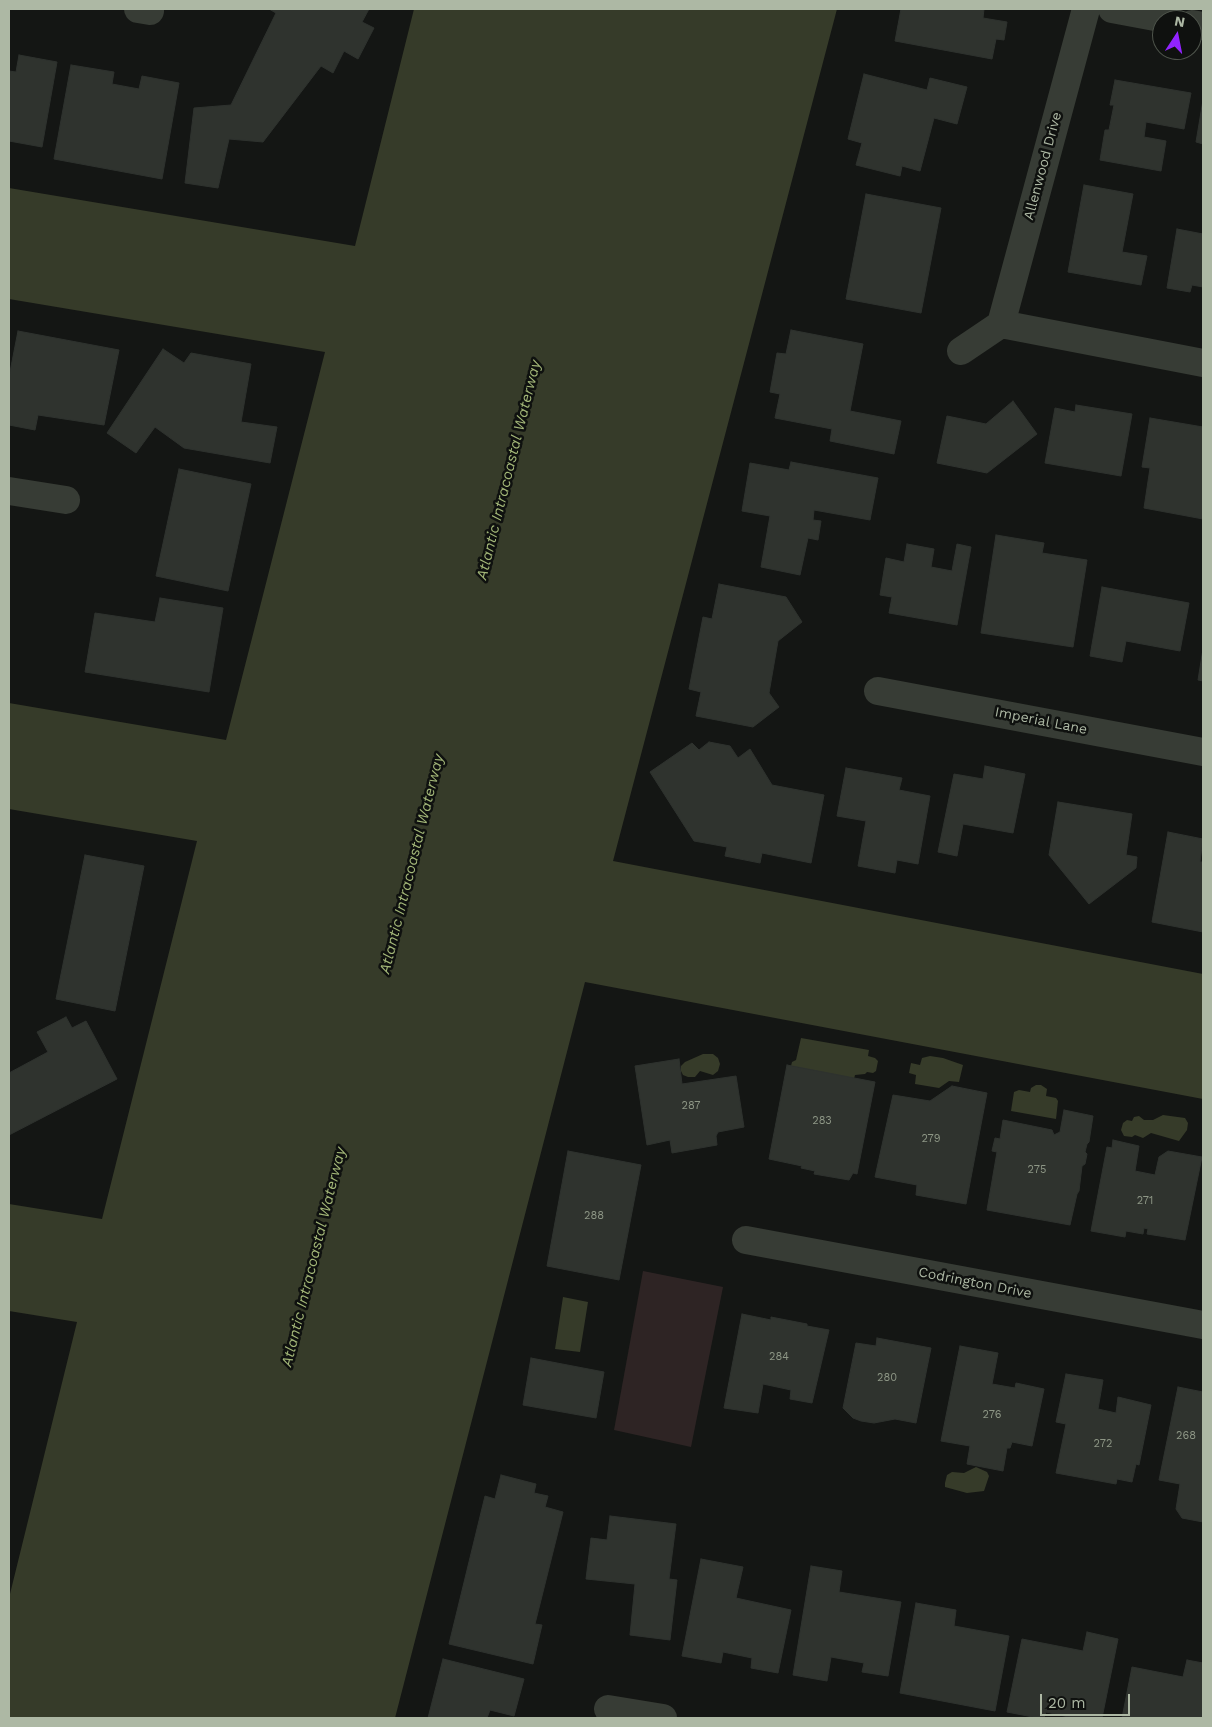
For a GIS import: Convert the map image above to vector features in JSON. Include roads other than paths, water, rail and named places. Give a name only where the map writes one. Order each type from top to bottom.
[{"type":"street","name":"Allenwood Drive","points":[[1001,324],[1086,9]]},
{"type":"street","points":[[1112,9],[1152,16]]},
{"type":"street","points":[[961,351],[1001,324],[1203,362]]},
{"type":"street","points":[[9,491],[66,500]]},
{"type":"street","name":"Imperial Lane","points":[[878,691],[1203,752]]},
{"type":"street","name":"Codrington Drive","points":[[746,1240],[1203,1326]]},
{"type":"street","points":[[608,1709],[663,1718]]},
{"type":"water","name":"Atlantic Intracoastal Waterway","points":[[414,9],[837,9],[613,861],[1203,974],[1203,1099],[585,982],[395,1718],[9,1718],[9,1598],[77,1322],[9,1311],[9,1204],[102,1219],[197,841],[9,809],[9,703],[226,740],[325,352],[9,299],[9,188],[355,246]]},
{"type":"water","points":[[801,1038],[869,1050],[868,1056],[878,1061],[876,1071],[855,1075],[854,1079],[791,1066],[792,1062],[796,1060]]},
{"type":"water","points":[[703,1054],[713,1054],[718,1058],[720,1064],[718,1071],[713,1075],[700,1071],[695,1077],[683,1075],[681,1066],[685,1062]]},
{"type":"water","points":[[930,1056],[963,1065],[959,1082],[949,1081],[939,1088],[915,1084],[916,1075],[909,1073],[911,1063],[920,1065],[922,1058]]},
{"type":"water","points":[[1041,1085],[1047,1089],[1046,1096],[1056,1098],[1058,1101],[1056,1119],[1011,1111],[1014,1092],[1019,1090],[1030,1092],[1031,1088]]},
{"type":"water","points":[[1163,1115],[1185,1118],[1188,1123],[1187,1130],[1179,1141],[1151,1133],[1143,1138],[1135,1135],[1132,1137],[1124,1136],[1121,1130],[1123,1123],[1127,1120],[1132,1121],[1134,1117],[1139,1116],[1144,1120],[1153,1120]]},
{"type":"water","points":[[563,1297],[588,1302],[580,1352],[555,1349]]},
{"type":"water","points":[[976,1467],[987,1472],[989,1476],[984,1491],[967,1493],[945,1487],[947,1475],[952,1472],[964,1473]]}]
